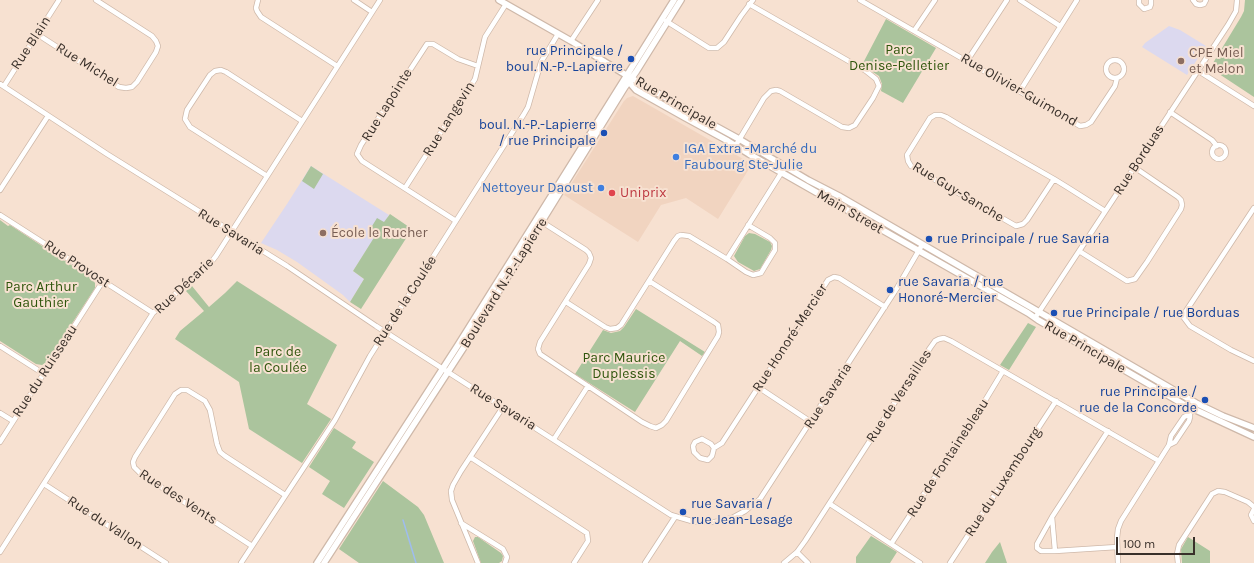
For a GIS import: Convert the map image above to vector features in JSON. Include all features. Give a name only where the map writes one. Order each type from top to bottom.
[{"type":"street","name":"Rue Blain","points":[[2,85],[59,0]]},
{"type":"street","name":"Rue Michel","points":[[37,34],[119,87],[132,87],[137,82],[156,52],[158,46],[156,41],[152,36],[96,0]]},
{"type":"street","points":[[258,0],[256,8],[261,17],[337,66]]},
{"type":"street","points":[[354,0],[372,12]]},
{"type":"street","name":"Rue Décarie","points":[[1,550],[153,313],[208,266],[380,0]]},
{"type":"street","points":[[499,0],[558,34]]},
{"type":"street","points":[[571,40],[598,0]]},
{"type":"street","name":"Boulevard N.-P.-Lapierre","points":[[324,563],[630,80],[665,20],[674,0]]},
{"type":"street","name":"Boulevard N.-P.-Lapierre","points":[[540,220],[626,75],[681,0]]},
{"type":"street","points":[[665,20],[710,48],[715,49],[724,42],[753,0]]},
{"type":"street","name":"Rue Olivier-Guimond","points":[[860,0],[1076,124],[1082,126],[1091,122],[1115,86],[1117,78],[1124,74],[1125,68],[1122,63],[1119,60],[1113,60],[1108,63],[1106,71],[1111,77],[1117,78]]},
{"type":"street","points":[[914,31],[935,0]]},
{"type":"street","points":[[967,61],[1006,0]]},
{"type":"street","points":[[1020,0],[1060,26]]},
{"type":"street","points":[[1020,91],[1077,0]]},
{"type":"street","points":[[1139,0],[1139,4],[1144,9],[1151,6],[1151,0]]},
{"type":"street","points":[[1193,0],[1196,4],[1200,5],[1204,4],[1206,0]]},
{"type":"street","name":"Rue Borduas","points":[[1035,318],[1235,14],[1237,0]]},
{"type":"street","name":"Rue Langevin","points":[[405,188],[474,79],[485,37],[506,4]]},
{"type":"street","points":[[736,145],[764,98],[771,91],[780,91],[842,127],[849,128],[855,125],[879,86],[878,81],[872,75],[749,4]]},
{"type":"street","name":"Rue Principale","points":[[558,34],[571,40],[626,75],[636,90],[736,145],[781,173]]},
{"type":"street","name":"Rue de la Coulée","points":[[241,563],[335,420],[363,368],[385,332],[526,110],[541,62],[558,34]]},
{"type":"street","name":"Rue Lapointe","points":[[456,221],[360,159],[357,154],[361,145],[422,49],[427,44],[434,44],[454,57],[478,66]]},
{"type":"street","points":[[267,176],[190,127],[185,119],[187,110],[210,75],[214,71],[221,70],[302,121]]},
{"type":"street","points":[[1197,70],[1254,106]]},
{"type":"street","name":"Rue Principale","points":[[630,80],[677,104],[785,167]]},
{"type":"street","name":"Rue Savaria","points":[[2,85],[48,116],[286,266],[385,332],[675,517],[695,522],[708,523],[727,520],[745,511],[756,503],[765,492],[885,307],[922,245]]},
{"type":"street","points":[[1170,112],[1212,140],[1217,146]]},
{"type":"street","name":"Rue Guy-Sanche","points":[[1054,179],[1028,220],[1018,226],[1007,222],[912,166],[908,161],[907,155],[930,118],[935,115],[939,115],[946,117],[1054,179],[1105,211]]},
{"type":"street","points":[[0,190],[48,116]]},
{"type":"street","points":[[727,259],[785,167]]},
{"type":"street","name":"Main Street","points":[[785,167],[922,245]]},
{"type":"street","points":[[1079,251],[1124,280],[1130,281],[1136,278],[1159,244],[1181,210],[1181,200],[1174,193],[1134,167]]},
{"type":"street","name":"Main Street","points":[[781,173],[918,252]]},
{"type":"street","points":[[1254,208],[1186,311],[1184,318],[1190,326],[1231,350],[1254,361]]},
{"type":"street","name":"Rue Provost","points":[[0,215],[153,313]]},
{"type":"street","points":[[540,220],[586,250],[591,256],[589,264],[540,342],[538,351],[545,358],[647,425],[658,427],[666,421],[718,336],[719,330],[717,324],[649,282]]},
{"type":"street","points":[[566,302],[605,327],[615,329],[621,325],[674,241],[681,235],[689,236],[746,272],[754,275],[762,272],[775,250],[775,243],[770,238],[748,225]]},
{"type":"street","name":"Rue Principale","points":[[922,245],[1196,403],[1228,419],[1254,428]]},
{"type":"street","name":"Rue Principale","points":[[918,252],[1022,310],[1191,412],[1254,437]]},
{"type":"street","name":"Rue Honoré-Mercier","points":[[714,448],[702,440],[695,442],[693,448],[696,455],[702,459],[706,460],[712,456],[714,448],[722,443],[830,278],[839,278],[885,307]]},
{"type":"street","name":"Rue du Ruisseau","points":[[0,442],[103,281]]},
{"type":"street","name":"Rue de Versailles","points":[[784,563],[797,552],[830,504],[936,340],[941,338],[946,339],[1003,371],[1160,461]]},
{"type":"street","points":[[0,346],[44,374]]},
{"type":"street","name":"Boulevard N.-P.-Lapierre","points":[[317,563],[446,370]]},
{"type":"street","name":"Rue de Fontainebleau","points":[[892,544],[1003,371]]},
{"type":"street","points":[[554,439],[588,386]]},
{"type":"street","points":[[758,387],[811,422]]},
{"type":"street","name":"Rue des Vents","points":[[252,546],[148,478],[134,467],[133,462],[135,457],[175,394],[181,390],[187,390],[206,402],[210,410],[220,452],[285,495]]},
{"type":"street","name":"Rue du Luxembourg","points":[[950,563],[1056,401]]},
{"type":"street","points":[[1118,563],[1118,529],[1121,521],[1160,461],[1169,445],[1171,436],[1184,418],[1191,412],[1196,403]]},
{"type":"street","points":[[478,563],[452,500],[451,491],[470,457],[503,407]]},
{"type":"street","points":[[0,413],[13,421]]},
{"type":"street","points":[[1108,431],[1052,517],[1037,544],[1038,550],[1055,552],[1117,547]]},
{"type":"street","points":[[470,457],[585,531],[588,536],[588,541],[574,563]]},
{"type":"street","name":"Rue du Vallon","points":[[44,484],[166,563]]},
{"type":"street","points":[[1178,563],[1177,554],[1179,545],[1212,494],[1218,491],[1225,492],[1248,502],[1254,508],[1252,515],[1254,521]]},
{"type":"street","points":[[830,504],[920,563]]},
{"type":"street","points":[[645,563],[675,517]]},
{"type":"street","points":[[1052,517],[1055,552]]},
{"type":"street","points":[[461,523],[503,549],[507,557],[505,563]]},
{"type":"street","points":[[797,552],[808,563]]},
{"type":"shaded area","name":"CPE Miel et Melon","points":[[1169,26],[1180,30],[1206,46],[1187,75],[1142,47],[1145,43]]},
{"type":"shaded area","points":[[633,96],[752,164],[718,219],[686,198],[661,205],[638,242],[564,195],[624,101]]},
{"type":"shaded area","name":"École le Rucher","points":[[311,166],[389,215],[353,271],[364,279],[350,302],[343,295],[297,262],[277,250],[261,243]]},
{"type":"green space","points":[[1245,0],[1254,0],[1254,97],[1210,68],[1241,17],[1244,11]]},
{"type":"green space","name":"Parc Denise-Pelletier","points":[[886,19],[936,48],[903,103],[881,91],[882,84],[879,76],[862,65]]},
{"type":"green space","points":[[311,166],[323,174],[314,189],[302,181]]},
{"type":"green space","points":[[390,214],[412,229],[361,309],[350,302],[364,279],[353,271],[375,236],[369,231],[377,218],[384,222]]},
{"type":"green space","name":"Parc Arthur Gauthier","points":[[0,220],[91,278],[95,283],[95,288],[47,362],[42,365],[36,364],[0,341]]},
{"type":"green space","points":[[749,233],[755,234],[770,242],[772,246],[760,269],[754,271],[738,262],[734,256],[745,236]]},
{"type":"green space","name":"Parc de la Coulée","points":[[237,281],[337,345],[307,404],[331,419],[302,463],[249,429],[239,382],[175,339],[180,331],[204,311],[186,291],[192,286],[209,307]]},
{"type":"green space","name":"Parc Maurice Duplessis","points":[[636,309],[705,352],[702,356],[680,341],[635,412],[575,374],[603,330],[611,333],[620,331]]},
{"type":"green space","points":[[1028,323],[1036,327],[1009,370],[1000,365]]},
{"type":"green space","points":[[334,428],[356,442],[352,448],[374,462],[344,508],[322,494],[330,481],[309,467]]},
{"type":"green space","points":[[383,481],[418,507],[424,515],[444,563],[359,563],[339,549]]},
{"type":"green space","points":[[871,536],[897,552],[890,563],[856,563],[856,557]]},
{"type":"green space","points":[[475,537],[478,537],[501,553],[503,556],[502,561],[499,563],[481,563],[473,541]]},
{"type":"green space","points":[[1188,537],[1210,551],[1210,563],[1182,563],[1181,549]]},
{"type":"green space","points":[[1000,542],[1007,563],[985,563],[992,552]]},
{"type":"waterway","points":[[403,520],[416,563]]},
{"type":"place","name":"rue Principale / boul. N.-P.-Lapierre","points":[[631,59]]},
{"type":"place","name":"CPE Miel et Melon","points":[[1181,61]]},
{"type":"place","name":"boul. N.-P.-Lapierre / rue Principale","points":[[604,133]]},
{"type":"place","name":"IGA Extra -Marché du Faubourg Ste-Julie","points":[[676,157]]},
{"type":"place","name":"Nettoyeur Daoust","points":[[601,188]]},
{"type":"place","name":"Uniprix","points":[[612,193]]},
{"type":"place","name":"École le Rucher","points":[[323,233]]},
{"type":"place","name":"rue Principale / rue Savaria","points":[[929,239]]},
{"type":"place","name":"rue Savaria / rue Honoré-Mercier","points":[[890,290]]},
{"type":"place","name":"rue Principale / rue Borduas","points":[[1054,313]]},
{"type":"place","name":"rue Principale / rue de la Concorde","points":[[1205,400]]},
{"type":"place","name":"rue Savaria / rue Jean-Lesage","points":[[683,512]]}]
